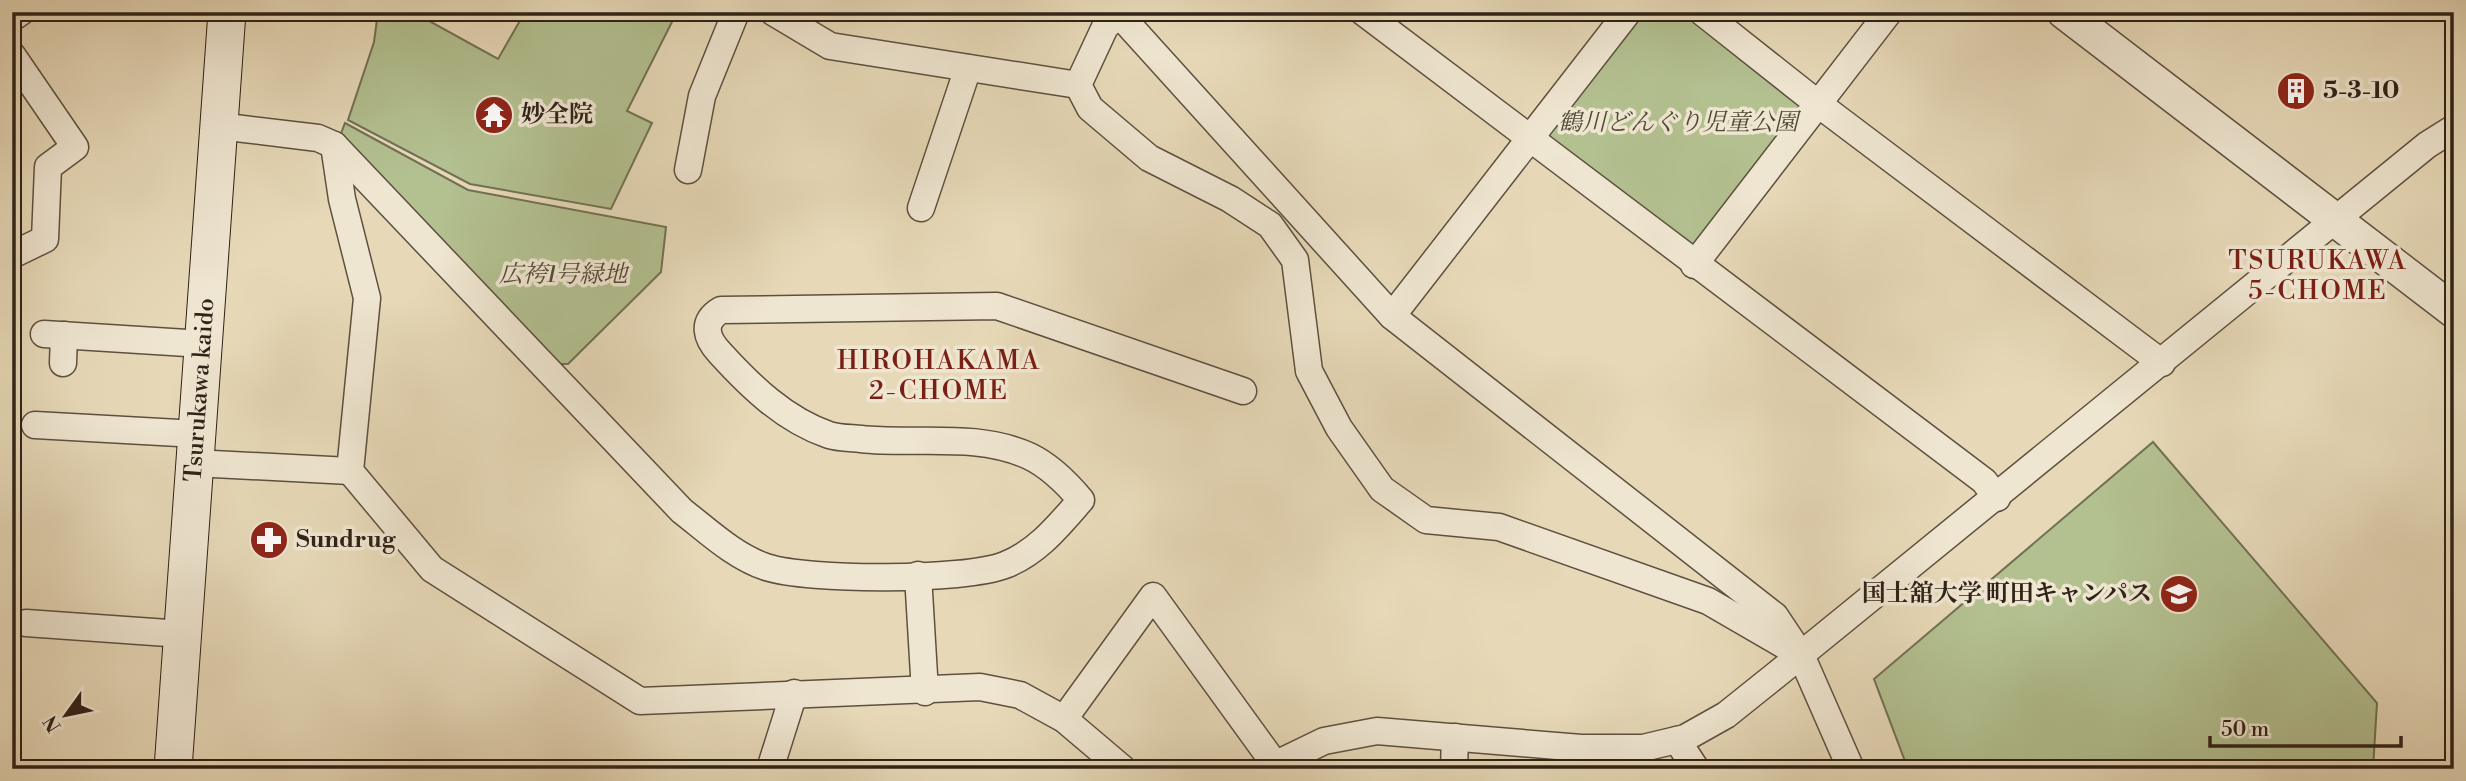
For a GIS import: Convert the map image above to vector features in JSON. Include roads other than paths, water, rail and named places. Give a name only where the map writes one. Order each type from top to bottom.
[{"type":"main road","name":"Tsurukawa kaido","points":[[173,769],[227,12]]},
{"type":"street","points":[[12,18],[22,12]]},
{"type":"street","points":[[688,170],[702,96],[736,12]]},
{"type":"street","points":[[773,12],[830,46],[1078,85]]},
{"type":"street","points":[[1363,12],[1694,265],[1782,327],[1973,472],[1997,498]]},
{"type":"street","points":[[1392,317],[1628,12]]},
{"type":"street","points":[[1703,12],[1817,103],[2162,363]]},
{"type":"street","points":[[1694,265],[1889,12]]},
{"type":"street","points":[[2064,12],[2454,312]]},
{"type":"street","points":[[1078,85],[1105,27],[1119,13],[1392,317],[1775,616],[1801,655],[1852,769]]},
{"type":"street","points":[[12,55],[75,147],[48,167],[44,239],[12,255]]},
{"type":"street","points":[[921,208],[968,68]]},
{"type":"street","points":[[1078,85],[1090,108],[1149,158],[1230,199],[1270,225],[1295,260],[1309,372],[1339,428],[1382,489],[1426,520],[1499,527],[1708,601],[1801,655]]},
{"type":"street","points":[[219,126],[318,138],[334,145],[682,511],[723,544],[765,567],[809,576],[972,574],[1006,565],[1043,542],[1081,500],[1062,478],[1028,456],[971,440],[878,441],[830,436],[781,412],[712,345],[707,326],[711,316],[720,310],[997,306],[1243,391]]},
{"type":"street","points":[[1064,719],[1153,596],[1270,766],[1324,741],[1377,731],[1455,737],[1580,758],[1677,740],[1726,715],[1997,498],[2427,145],[2454,128]]},
{"type":"street","points":[[334,145],[342,200],[367,298],[350,471]]},
{"type":"street","points":[[62,363],[54,334],[203,344]]},
{"type":"street","points":[[35,425],[350,471],[432,569],[640,701],[794,693],[925,692],[980,687],[1020,695],[1064,719],[1123,769]]},
{"type":"street","points":[[918,575],[925,692]]},
{"type":"street","points":[[26,623],[182,634]]},
{"type":"street","points":[[770,769],[794,693]]},
{"type":"street","points":[[1454,769],[1455,737]]},
{"type":"street","points":[[1677,740],[1696,769]]},
{"type":"place","name":"5-3-10","points":[[2296,91]]},
{"type":"place","name":"妙全院","points":[[494,115]]},
{"type":"place","name":"Sundrug","points":[[269,540]]},
{"type":"place","name":"国士舘大学 町田キャンパス","points":[[2179,594]]},
{"type":"district","name":"TSURUKAWA 5-CHOME","points":[[2318,276]]},
{"type":"district","name":"HIROHAKAMA 2-CHOME","points":[[939,376]]},
{"type":"park label","name":"鶴川どんぐり児童公園","points":[[1678,123]]},
{"type":"park label","name":"広袴1号緑地","points":[[563,275]]}]
